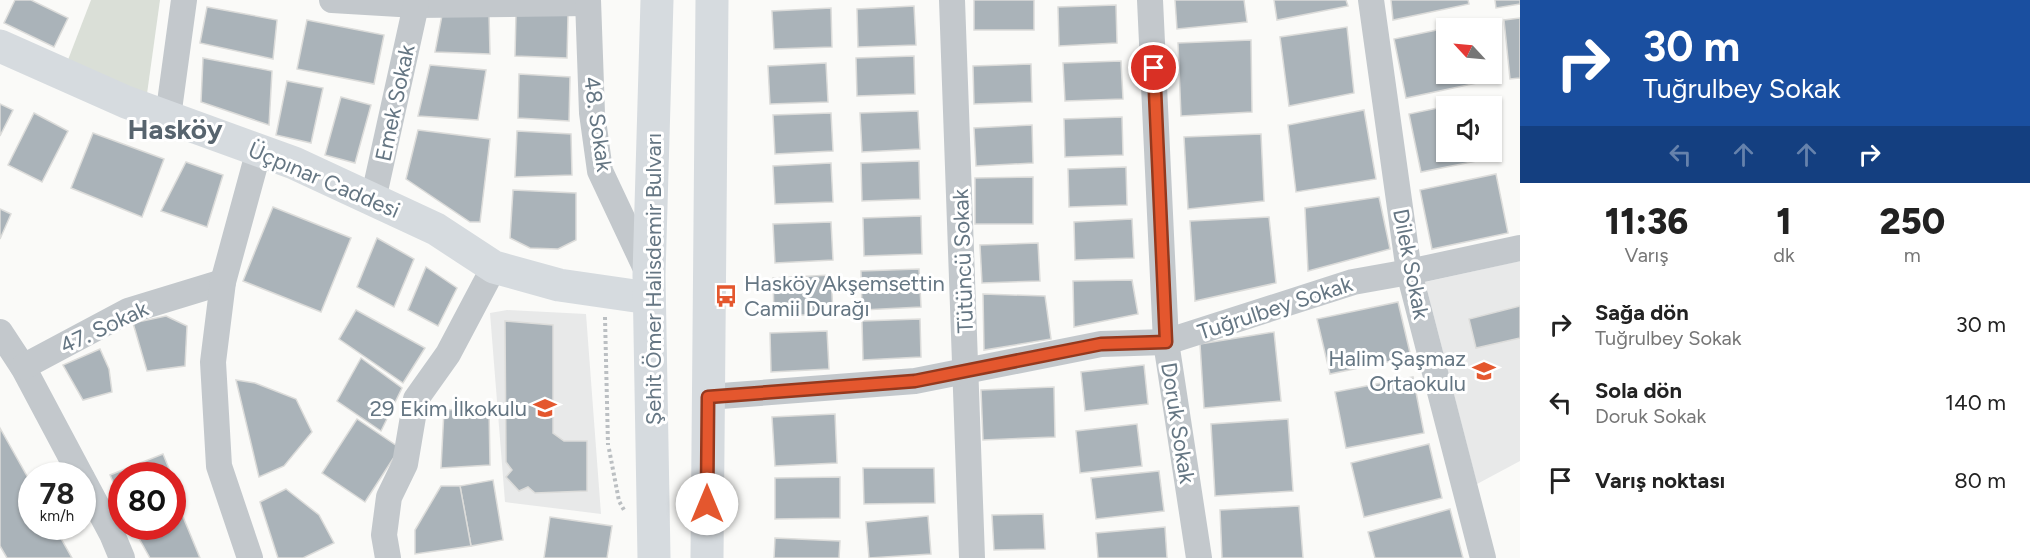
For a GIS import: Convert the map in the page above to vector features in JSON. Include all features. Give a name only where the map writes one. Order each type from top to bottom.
[{"type":"main road","name":"Şehit Ömer Halisdemir Bulvarı","points":[[654,558],[649,286],[657,0]]},
{"type":"main road","points":[[706,558],[712,0]]},
{"type":"main road","name":"Üçpınar Caddesi","points":[[0,46],[126,102],[294,163],[436,229],[494,267],[559,285],[604,291],[649,286]]},
{"type":"street","points":[[168,117],[184,0]]},
{"type":"street","points":[[332,0],[416,5],[588,1]]},
{"type":"street","name":"Tütüncü Sokak","points":[[952,0],[972,558]]},
{"type":"street","name":"Doruk Sokak","points":[[1150,0],[1166,342],[1199,558]]},
{"type":"street","name":"Dilek Sokak","points":[[1371,0],[1409,272],[1483,558]]},
{"type":"street","name":"48. Sokak","points":[[588,1],[592,112],[600,171],[649,286]]},
{"type":"street","name":"Emek Sokak","points":[[373,200],[416,5]]},
{"type":"street","points":[[250,558],[219,466],[213,362],[223,282],[259,150]]},
{"type":"street","name":"Tuğrulbey Sokak","points":[[708,397],[915,381],[1101,344],[1166,342],[1353,282],[1520,248]]},
{"type":"street","points":[[388,558],[384,535],[389,497],[405,464],[416,399],[448,354],[494,267]]},
{"type":"street","name":"47. Sokak","points":[[23,367],[128,312],[223,282]]},
{"type":"street","points":[[0,332],[23,367],[74,462]]},
{"type":"street","points":[[96,504],[122,558]]},
{"type":"path","points":[[604,291],[609,447],[619,501],[624,510]]},
{"type":"shaded area","points":[[91,0],[160,0],[146,101],[66,65]]},
{"type":"shaded area","name":"Halim Şaşmaz Ortaokulu","points":[[1520,261],[1520,461],[1477,484],[1425,282]]},
{"type":"shaded area","name":"29 Ekim İlkokulu","points":[[507,310],[586,314],[601,514],[505,502],[490,313]]},
{"type":"building","points":[[15,0],[31,0],[68,18],[54,47],[4,23]]},
{"type":"building","points":[[974,0],[1034,0],[1034,30],[974,30]]},
{"type":"building","points":[[1175,0],[1244,0],[1247,22],[1177,29]]},
{"type":"building","points":[[1274,0],[1346,0],[1348,6],[1277,20]]},
{"type":"building","points":[[1391,0],[1468,0],[1469,4],[1393,20]]},
{"type":"building","points":[[1495,0],[1520,0],[1520,4],[1496,8]]},
{"type":"building","points":[[1116,5],[1117,43],[1059,46],[1058,7]]},
{"type":"building","points":[[914,6],[916,45],[858,47],[857,9]]},
{"type":"building","points":[[207,7],[277,20],[273,59],[200,43]]},
{"type":"building","points":[[831,8],[832,47],[774,49],[772,11]]},
{"type":"building","points":[[443,10],[489,13],[490,54],[435,52]]},
{"type":"building","points":[[516,13],[568,15],[567,58],[515,56]]},
{"type":"building","points":[[1520,18],[1520,78],[1510,79],[1504,20]]},
{"type":"building","points":[[307,20],[384,35],[374,84],[297,69]]},
{"type":"building","points":[[1347,27],[1354,93],[1289,106],[1280,37]]},
{"type":"building","points":[[1436,30],[1436,84],[1472,84],[1406,98],[1394,39]]},
{"type":"building","points":[[1251,40],[1252,112],[1181,116],[1178,43]]},
{"type":"building","points":[[914,56],[915,94],[857,96],[856,58]]},
{"type":"building","points":[[203,58],[272,71],[269,125],[201,102]]},
{"type":"building","points":[[1121,61],[1123,99],[1065,101],[1063,63]]},
{"type":"building","points":[[826,63],[828,102],[770,104],[768,66]]},
{"type":"building","points":[[1031,64],[1032,102],[974,104],[973,66]]},
{"type":"building","points":[[430,65],[486,70],[478,120],[418,116]]},
{"type":"building","points":[[519,74],[570,77],[569,121],[518,118]]},
{"type":"building","points":[[287,81],[323,88],[311,143],[276,135]]},
{"type":"building","points":[[341,97],[371,105],[355,163],[325,155]]},
{"type":"building","points":[[0,104],[13,110],[0,136]]},
{"type":"building","points":[[1436,108],[1436,162],[1472,162],[1421,172],[1409,114]]},
{"type":"building","points":[[1364,110],[1376,179],[1296,192],[1288,125]]},
{"type":"building","points":[[918,111],[920,149],[862,152],[860,113]]},
{"type":"building","points":[[34,113],[68,131],[42,182],[8,165]]},
{"type":"building","points":[[831,113],[833,151],[775,154],[773,115]]},
{"type":"building","points":[[1122,117],[1123,155],[1065,157],[1064,119]]},
{"type":"building","points":[[1032,125],[1033,163],[976,166],[974,128]]},
{"type":"building","points":[[418,130],[490,139],[480,222],[470,222],[406,179]]},
{"type":"building","points":[[517,131],[571,134],[572,175],[515,177]]},
{"type":"building","points":[[93,133],[164,159],[142,217],[71,188]]},
{"type":"building","points":[[1261,134],[1264,201],[1188,209],[1184,137]]},
{"type":"building","points":[[919,161],[920,199],[862,201],[861,163]]},
{"type":"building","points":[[186,162],[223,175],[207,227],[161,211]]},
{"type":"building","points":[[831,163],[833,202],[775,204],[773,166]]},
{"type":"building","points":[[1126,167],[1127,205],[1069,207],[1068,169]]},
{"type":"building","points":[[1496,174],[1508,233],[1432,249],[1420,190]]},
{"type":"building","points":[[1033,177],[1033,224],[975,224],[975,178]]},
{"type":"building","points":[[513,190],[576,193],[576,240],[558,249],[530,248],[510,238]]},
{"type":"building","points":[[1379,197],[1390,249],[1308,271],[1305,208]]},
{"type":"building","points":[[273,207],[351,238],[321,312],[243,281]]},
{"type":"building","points":[[0,209],[11,214],[0,239]]},
{"type":"building","points":[[921,216],[922,254],[864,256],[863,218]]},
{"type":"building","points":[[1269,217],[1276,283],[1195,301],[1190,221]]},
{"type":"building","points":[[1132,219],[1134,258],[1075,260],[1074,222]]},
{"type":"building","points":[[831,222],[833,260],[775,263],[773,224]]},
{"type":"building","points":[[377,238],[414,259],[394,307],[357,287]]},
{"type":"building","points":[[1038,243],[1040,281],[982,283],[980,245]]},
{"type":"building","points":[[426,267],[457,288],[438,326],[408,310]]},
{"type":"building","points":[[919,269],[921,307],[862,310],[861,271]]},
{"type":"building","points":[[831,275],[833,314],[774,316],[773,278]]},
{"type":"building","points":[[1132,280],[1138,314],[1074,327],[1073,281]]},
{"type":"building","points":[[983,294],[1045,296],[1051,339],[984,350]]},
{"type":"building","points":[[1398,302],[1411,357],[1330,374],[1317,319]]},
{"type":"building","points":[[1520,306],[1520,338],[1476,348],[1469,319]]},
{"type":"building","points":[[356,310],[425,348],[403,383],[339,339]]},
{"type":"building","points":[[166,316],[187,326],[185,366],[147,371],[133,323]]},
{"type":"building","points":[[920,319],[921,357],[863,360],[862,321]]},
{"type":"building","points":[[505,321],[553,325],[553,433],[564,441],[587,441],[587,491],[535,493],[528,487],[519,491],[506,477],[512,470],[506,462]]},
{"type":"building","points":[[827,331],[829,369],[771,372],[770,333]]},
{"type":"building","points":[[1274,332],[1281,401],[1204,408],[1200,344]]},
{"type":"building","points":[[100,349],[109,369],[112,392],[83,400],[63,365]]},
{"type":"building","points":[[361,358],[402,388],[381,431],[337,401]]},
{"type":"building","points":[[1144,365],[1148,404],[1085,411],[1081,372]]},
{"type":"building","points":[[1413,377],[1424,433],[1346,448],[1335,392]]},
{"type":"building","points":[[236,380],[255,383],[296,399],[312,432],[284,466],[259,477]]},
{"type":"building","points":[[1054,387],[1055,437],[983,440],[981,390]]},
{"type":"building","points":[[489,408],[490,465],[441,468],[444,410]]},
{"type":"building","points":[[835,414],[837,463],[775,466],[772,417]]},
{"type":"building","points":[[357,419],[400,448],[365,502],[322,473]]},
{"type":"building","points":[[1288,419],[1293,491],[1215,496],[1211,424]]},
{"type":"building","points":[[1137,424],[1142,466],[1080,473],[1076,431]]},
{"type":"building","points":[[0,428],[19,462],[18,540],[62,540],[72,558],[7,558],[0,546]]},
{"type":"building","points":[[1429,444],[1442,498],[1364,517],[1351,463]]},
{"type":"building","points":[[163,454],[166,462],[143,462]]},
{"type":"building","points":[[863,468],[934,468],[935,503],[864,504]]},
{"type":"building","points":[[1159,471],[1164,511],[1096,519],[1091,478]]},
{"type":"building","points":[[840,477],[840,518],[775,519],[775,478]]},
{"type":"building","points":[[493,480],[503,540],[471,546],[460,486]]},
{"type":"building","points":[[441,486],[460,486],[471,546],[415,554],[415,530]]},
{"type":"building","points":[[286,489],[319,515],[334,543],[303,558],[278,558],[260,502]]},
{"type":"building","points":[[1299,506],[1303,558],[1222,558],[1220,510]]},
{"type":"building","points":[[1450,509],[1463,558],[1375,558],[1368,532]]},
{"type":"building","points":[[1043,514],[1045,549],[994,550],[992,515]]},
{"type":"building","points":[[928,516],[931,554],[869,558],[866,522]]},
{"type":"building","points":[[550,517],[612,526],[607,558],[544,558]]},
{"type":"building","points":[[186,524],[200,558],[150,558],[140,540],[186,540]]},
{"type":"building","points":[[1165,527],[1167,558],[1098,558],[1096,533]]},
{"type":"building","points":[[775,538],[840,541],[839,558],[774,558]]},
{"type":"place","name":"Hasköy Akşemsettin Camii Durağı","points":[[726,296]]},
{"type":"place","name":"Halim Şaşmaz Ortaokulu","points":[[1484,371]]},
{"type":"place","name":"29 Ekim İlkokulu","points":[[545,408]]},
{"type":"district","name":"Hasköy","points":[[175,129]]},
{"type":"route","points":[[707,504],[708,397],[915,381],[1101,344],[1166,342],[1154,68]]}]
